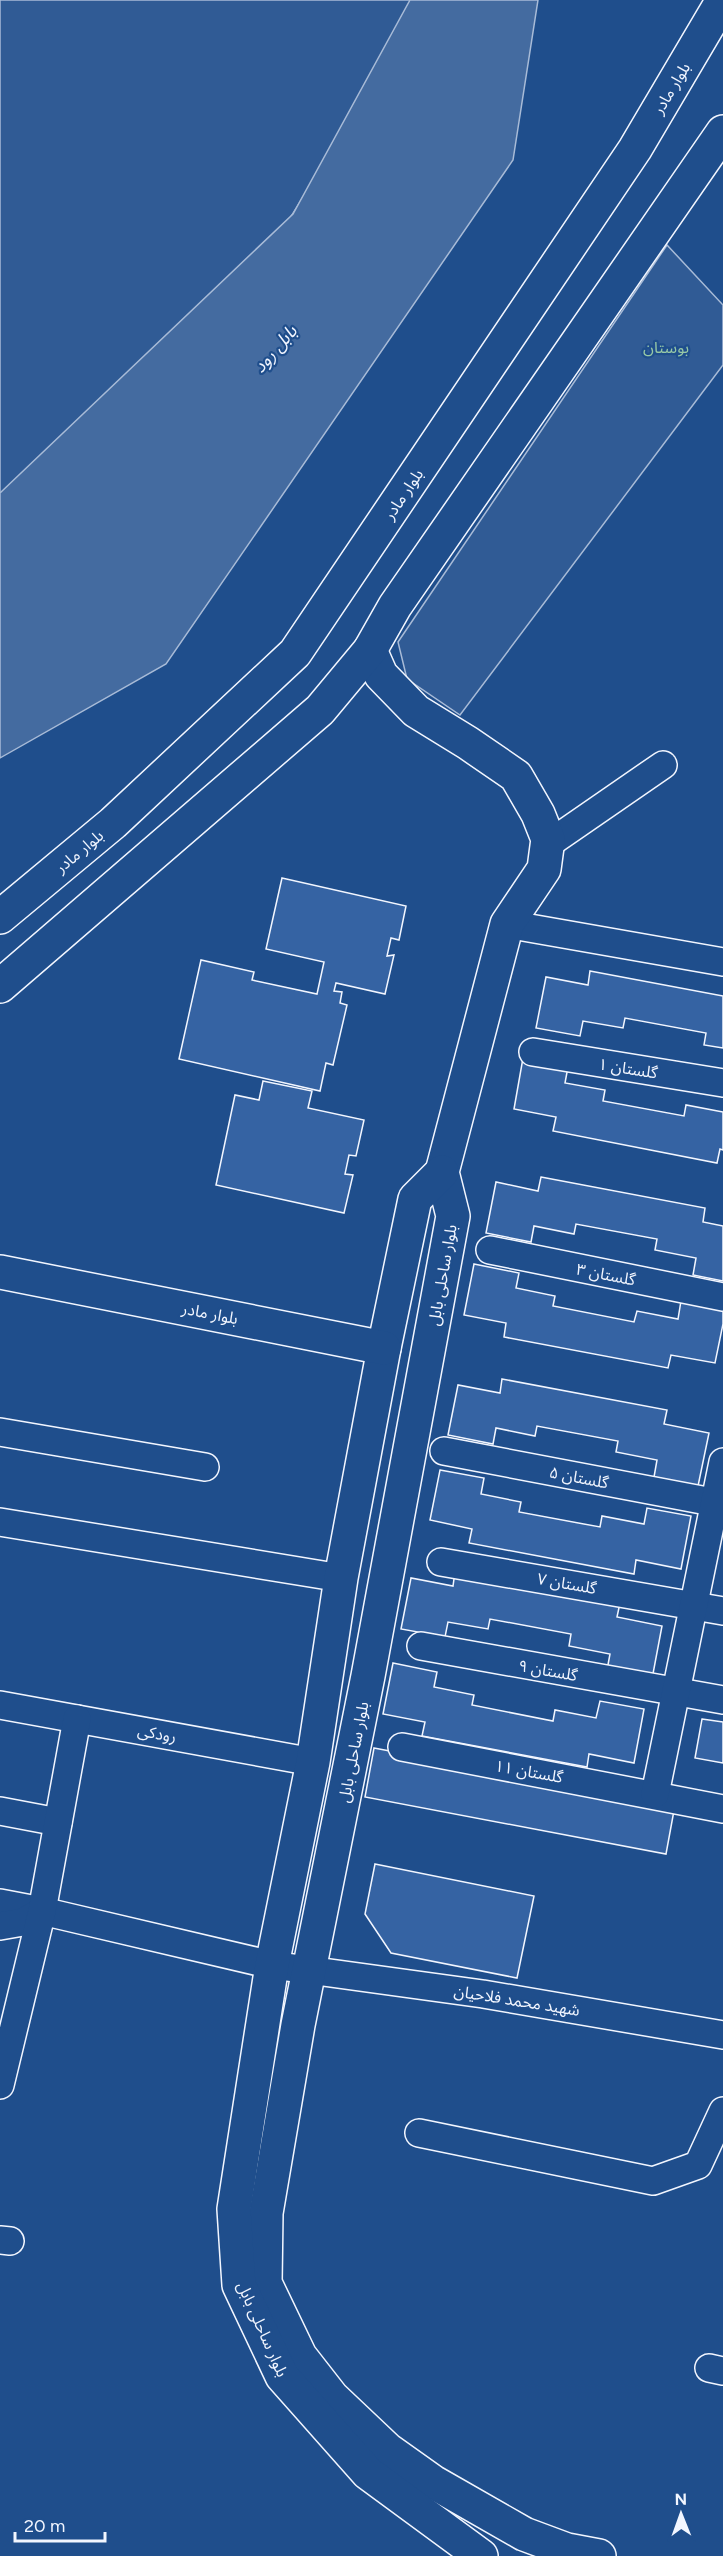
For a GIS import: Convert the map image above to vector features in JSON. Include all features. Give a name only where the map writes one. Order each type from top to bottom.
[{"type":"main road","name":"بلوار مادر","points":[[0,917],[113,823],[295,653],[635,148],[723,1]]},
{"type":"main road","points":[[0,986],[320,710],[370,650],[395,606],[723,132]]},
{"type":"main road","points":[[370,650],[381,675],[416,711],[516,776],[538,814],[548,839],[544,869],[507,924],[442,1172]]},
{"type":"main road","name":"بلوار ساحلی بابل","points":[[442,1172],[415,1199],[384,1348],[341,1578],[313,1762],[272,1965],[234,2209],[239,2285],[282,2376],[368,2473],[481,2556]]},
{"type":"main road","name":"بلوار ساحلی بابل","points":[[442,1172],[453,1216],[310,1972],[298,2025],[266,2213],[265,2283],[300,2356],[332,2397],[388,2450],[433,2482],[515,2528],[565,2553],[599,2556]]},
{"type":"main road","name":"بلوار مادر","points":[[0,1272],[384,1348]]},
{"type":"street","points":[[547,846],[663,765]]},
{"type":"street","points":[[507,924],[723,962]]},
{"type":"street","name":"گلستان ۱","points":[[533,1052],[723,1083]]},
{"type":"street","name":"گلستان ۳","points":[[490,1250],[723,1297]]},
{"type":"street","points":[[0,1432],[204,1467]]},
{"type":"street","name":"گلستان ۵","points":[[444,1451],[719,1503]]},
{"type":"street","points":[[655,1794],[694,1605],[719,1503],[723,1462]]},
{"type":"street","points":[[0,1522],[341,1578]]},
{"type":"street","name":"گلستان ۷","points":[[441,1562],[723,1611]]},
{"type":"street","name":"گلستان ۹","points":[[421,1646],[676,1694],[723,1700]]},
{"type":"street","name":"رودکی","points":[[0,1705],[313,1762]]},
{"type":"street","points":[[0,2085],[42,1911],[77,1719]]},
{"type":"street","name":"گلستان ۱۱","points":[[402,1748],[655,1794],[723,1809]]},
{"type":"street","points":[[0,1812],[58,1822]]},
{"type":"street","name":"شهید محمد فلاحیان","points":[[0,1903],[310,1972],[483,1994],[723,2036]]},
{"type":"street","points":[[0,1926],[23,1922],[42,1911]]},
{"type":"street","points":[[419,2133],[653,2181],[698,2165],[723,2111]]},
{"type":"shaded area","points":[[0,0],[411,0],[339,139],[201,362],[0,558]]},
{"type":"shaded area","name":"بوستان","points":[[667,245],[723,305],[723,365],[460,715],[407,679],[398,642]]},
{"type":"water","name":"بابل رود","points":[[410,0],[538,0],[513,160],[166,664],[0,758],[0,493],[293,214]]},
{"type":"building","points":[[282,878],[406,906],[399,940],[391,938],[387,956],[394,955],[385,994],[336,983],[334,991],[342,992],[340,1003],[347,1005],[333,1065],[326,1063],[320,1091],[179,1059],[201,960],[254,972],[252,980],[317,994],[324,962],[266,949]]},
{"type":"building","points":[[590,971],[723,996],[723,1048],[704,1045],[706,1033],[625,1018],[623,1028],[583,1021],[580,1036],[536,1028],[546,977],[588,985]]},
{"type":"building","points":[[523,1058],[568,1067],[565,1083],[605,1090],[603,1101],[684,1116],[686,1105],[723,1112],[723,1150],[720,1149],[717,1163],[553,1131],[556,1117],[514,1109]]},
{"type":"building","points":[[263,1081],[312,1091],[308,1108],[364,1120],[356,1156],[349,1155],[345,1174],[353,1175],[344,1213],[216,1185],[235,1095],[259,1100]]},
{"type":"building","points":[[541,1177],[705,1208],[703,1222],[723,1226],[723,1281],[693,1275],[696,1258],[655,1250],[657,1239],[576,1224],[574,1234],[534,1226],[531,1242],[486,1233],[496,1182],[538,1191]]},
{"type":"building","points":[[474,1264],[519,1273],[516,1288],[555,1296],[553,1306],[634,1322],[637,1311],[678,1319],[681,1301],[723,1310],[723,1324],[715,1363],[671,1355],[668,1368],[504,1337],[506,1323],[464,1315]]},
{"type":"building","points":[[502,1379],[667,1410],[664,1424],[709,1433],[698,1486],[654,1477],[657,1460],[616,1452],[618,1441],[537,1426],[535,1436],[496,1428],[493,1444],[448,1435],[458,1385],[500,1393]]},
{"type":"building","points":[[440,1470],[484,1478],[481,1494],[521,1502],[519,1512],[600,1527],[602,1516],[644,1524],[647,1508],[691,1516],[681,1569],[636,1560],[634,1574],[469,1543],[472,1529],[430,1520]]},
{"type":"building","points":[[455,1572],[620,1603],[617,1617],[662,1626],[652,1679],[607,1670],[610,1654],[569,1646],[571,1634],[490,1619],[488,1629],[448,1622],[445,1637],[401,1629],[411,1578],[453,1586]]},
{"type":"building","points":[[393,1663],[437,1672],[434,1687],[474,1695],[472,1705],[553,1721],[555,1710],[596,1718],[600,1701],[644,1709],[634,1763],[589,1754],[587,1767],[422,1736],[425,1722],[383,1714]]},
{"type":"building","points":[[702,1719],[723,1722],[723,1763],[695,1758]]},
{"type":"building","points":[[374,1748],[675,1805],[666,1854],[365,1797]]},
{"type":"building","points":[[375,1864],[534,1896],[517,1978],[391,1953],[365,1914]]}]
